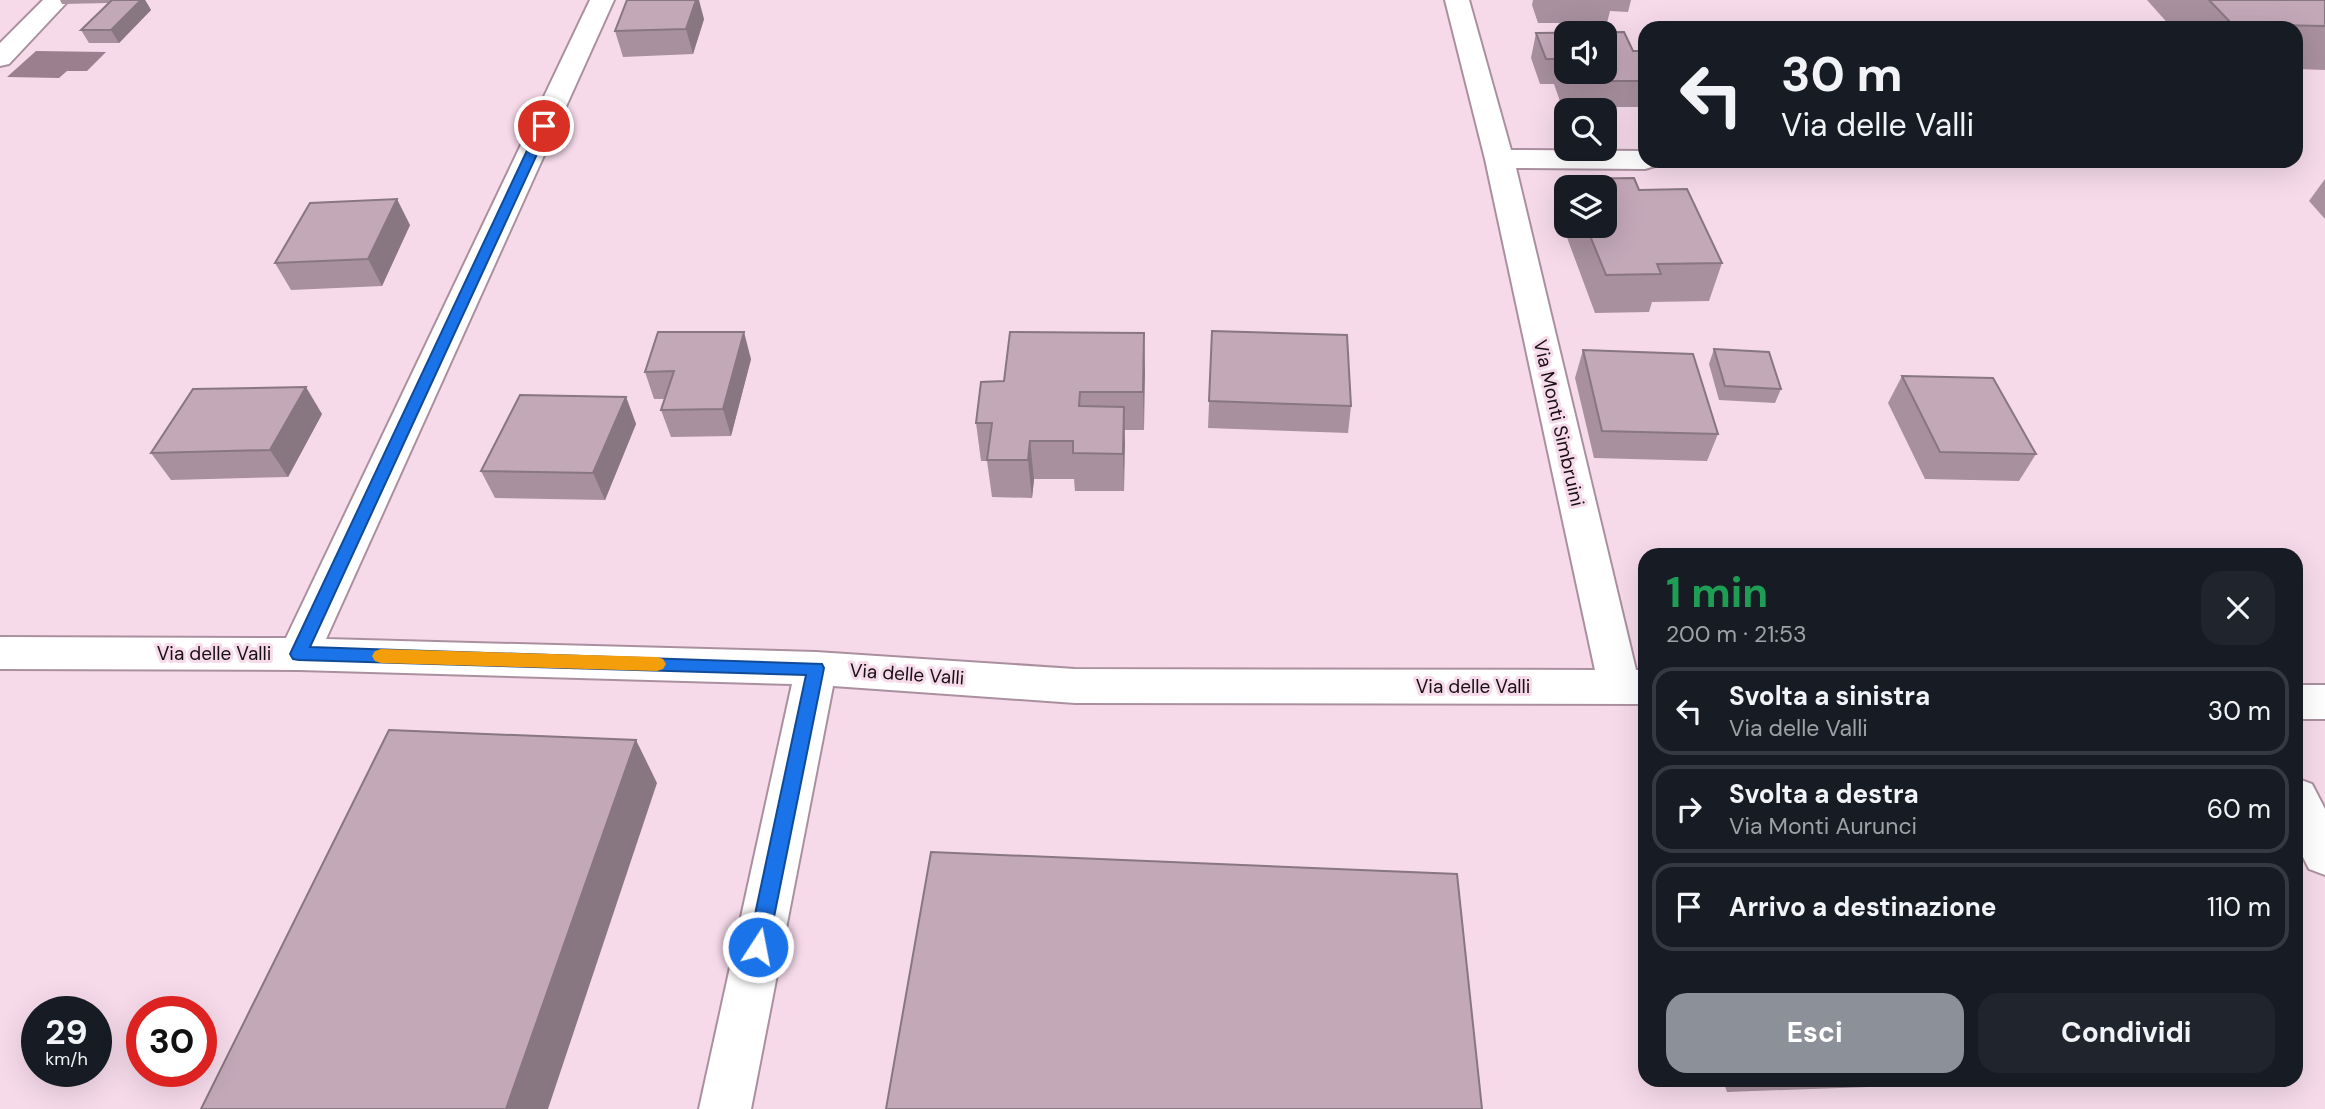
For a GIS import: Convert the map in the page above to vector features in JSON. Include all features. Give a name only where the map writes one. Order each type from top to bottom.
[{"type":"street","points":[[0,58],[57,0]]},
{"type":"street","points":[[299,654],[602,0]]},
{"type":"street","name":"Via Monti Simbruini","points":[[1457,0],[1632,687]]},
{"type":"street","points":[[1499,159],[1638,160]]},
{"type":"street","name":"Via delle Valli","points":[[0,653],[299,654],[816,668],[1075,686],[1632,687]]},
{"type":"street","points":[[724,1109],[816,668]]},
{"type":"street","points":[[2303,702],[2325,702]]},
{"type":"street","points":[[2303,811],[2325,856]]},
{"type":"shaded area","points":[[36,51],[106,52],[87,71],[67,71],[59,78],[7,77]]},
{"type":"building","points":[[112,0],[141,0],[111,30],[81,30]]},
{"type":"building","points":[[627,0],[696,0],[686,29],[615,31]]},
{"type":"building","points":[[2209,0],[2325,0],[2325,26],[2303,26],[2303,21],[2229,21]]},
{"type":"building","points":[[1617,32],[1624,32],[1633,51],[1638,51],[1638,81],[1617,81]]},
{"type":"building","points":[[1536,33],[1554,33],[1554,59],[1546,59]]},
{"type":"building","points":[[1617,178],[1634,178],[1639,190],[1687,189],[1722,263],[1657,264],[1661,274],[1606,275],[1591,238],[1617,238]]},
{"type":"building","points":[[397,199],[368,259],[275,263],[310,203]]},
{"type":"building","points":[[1212,331],[1347,335],[1351,406],[1209,401]]},
{"type":"building","points":[[658,332],[744,332],[723,409],[661,410],[674,371],[645,372]]},
{"type":"building","points":[[1010,332],[1144,333],[1143,392],[1080,392],[1079,406],[1124,407],[1123,454],[1073,453],[1073,441],[1030,441],[1028,460],[987,460],[992,423],[976,423],[981,382],[1004,381]]},
{"type":"building","points":[[1714,349],[1769,352],[1781,389],[1725,386]]},
{"type":"building","points":[[1583,350],[1693,354],[1718,434],[1602,431]]},
{"type":"building","points":[[1902,376],[1993,378],[2036,454],[1940,452]]},
{"type":"building","points":[[306,387],[270,450],[151,453],[193,389]]},
{"type":"building","points":[[520,395],[626,397],[593,473],[481,471]]},
{"type":"building","points":[[389,730],[636,740],[506,1109],[201,1109],[212,1087],[217,1087],[217,1077]]},
{"type":"building","points":[[931,852],[1457,874],[1482,1109],[886,1109]]},
{"type":"slow traffic","points":[[381,656],[657,664]]},
{"type":"route","points":[[544,126],[299,654],[816,668],[758,947]]}]
